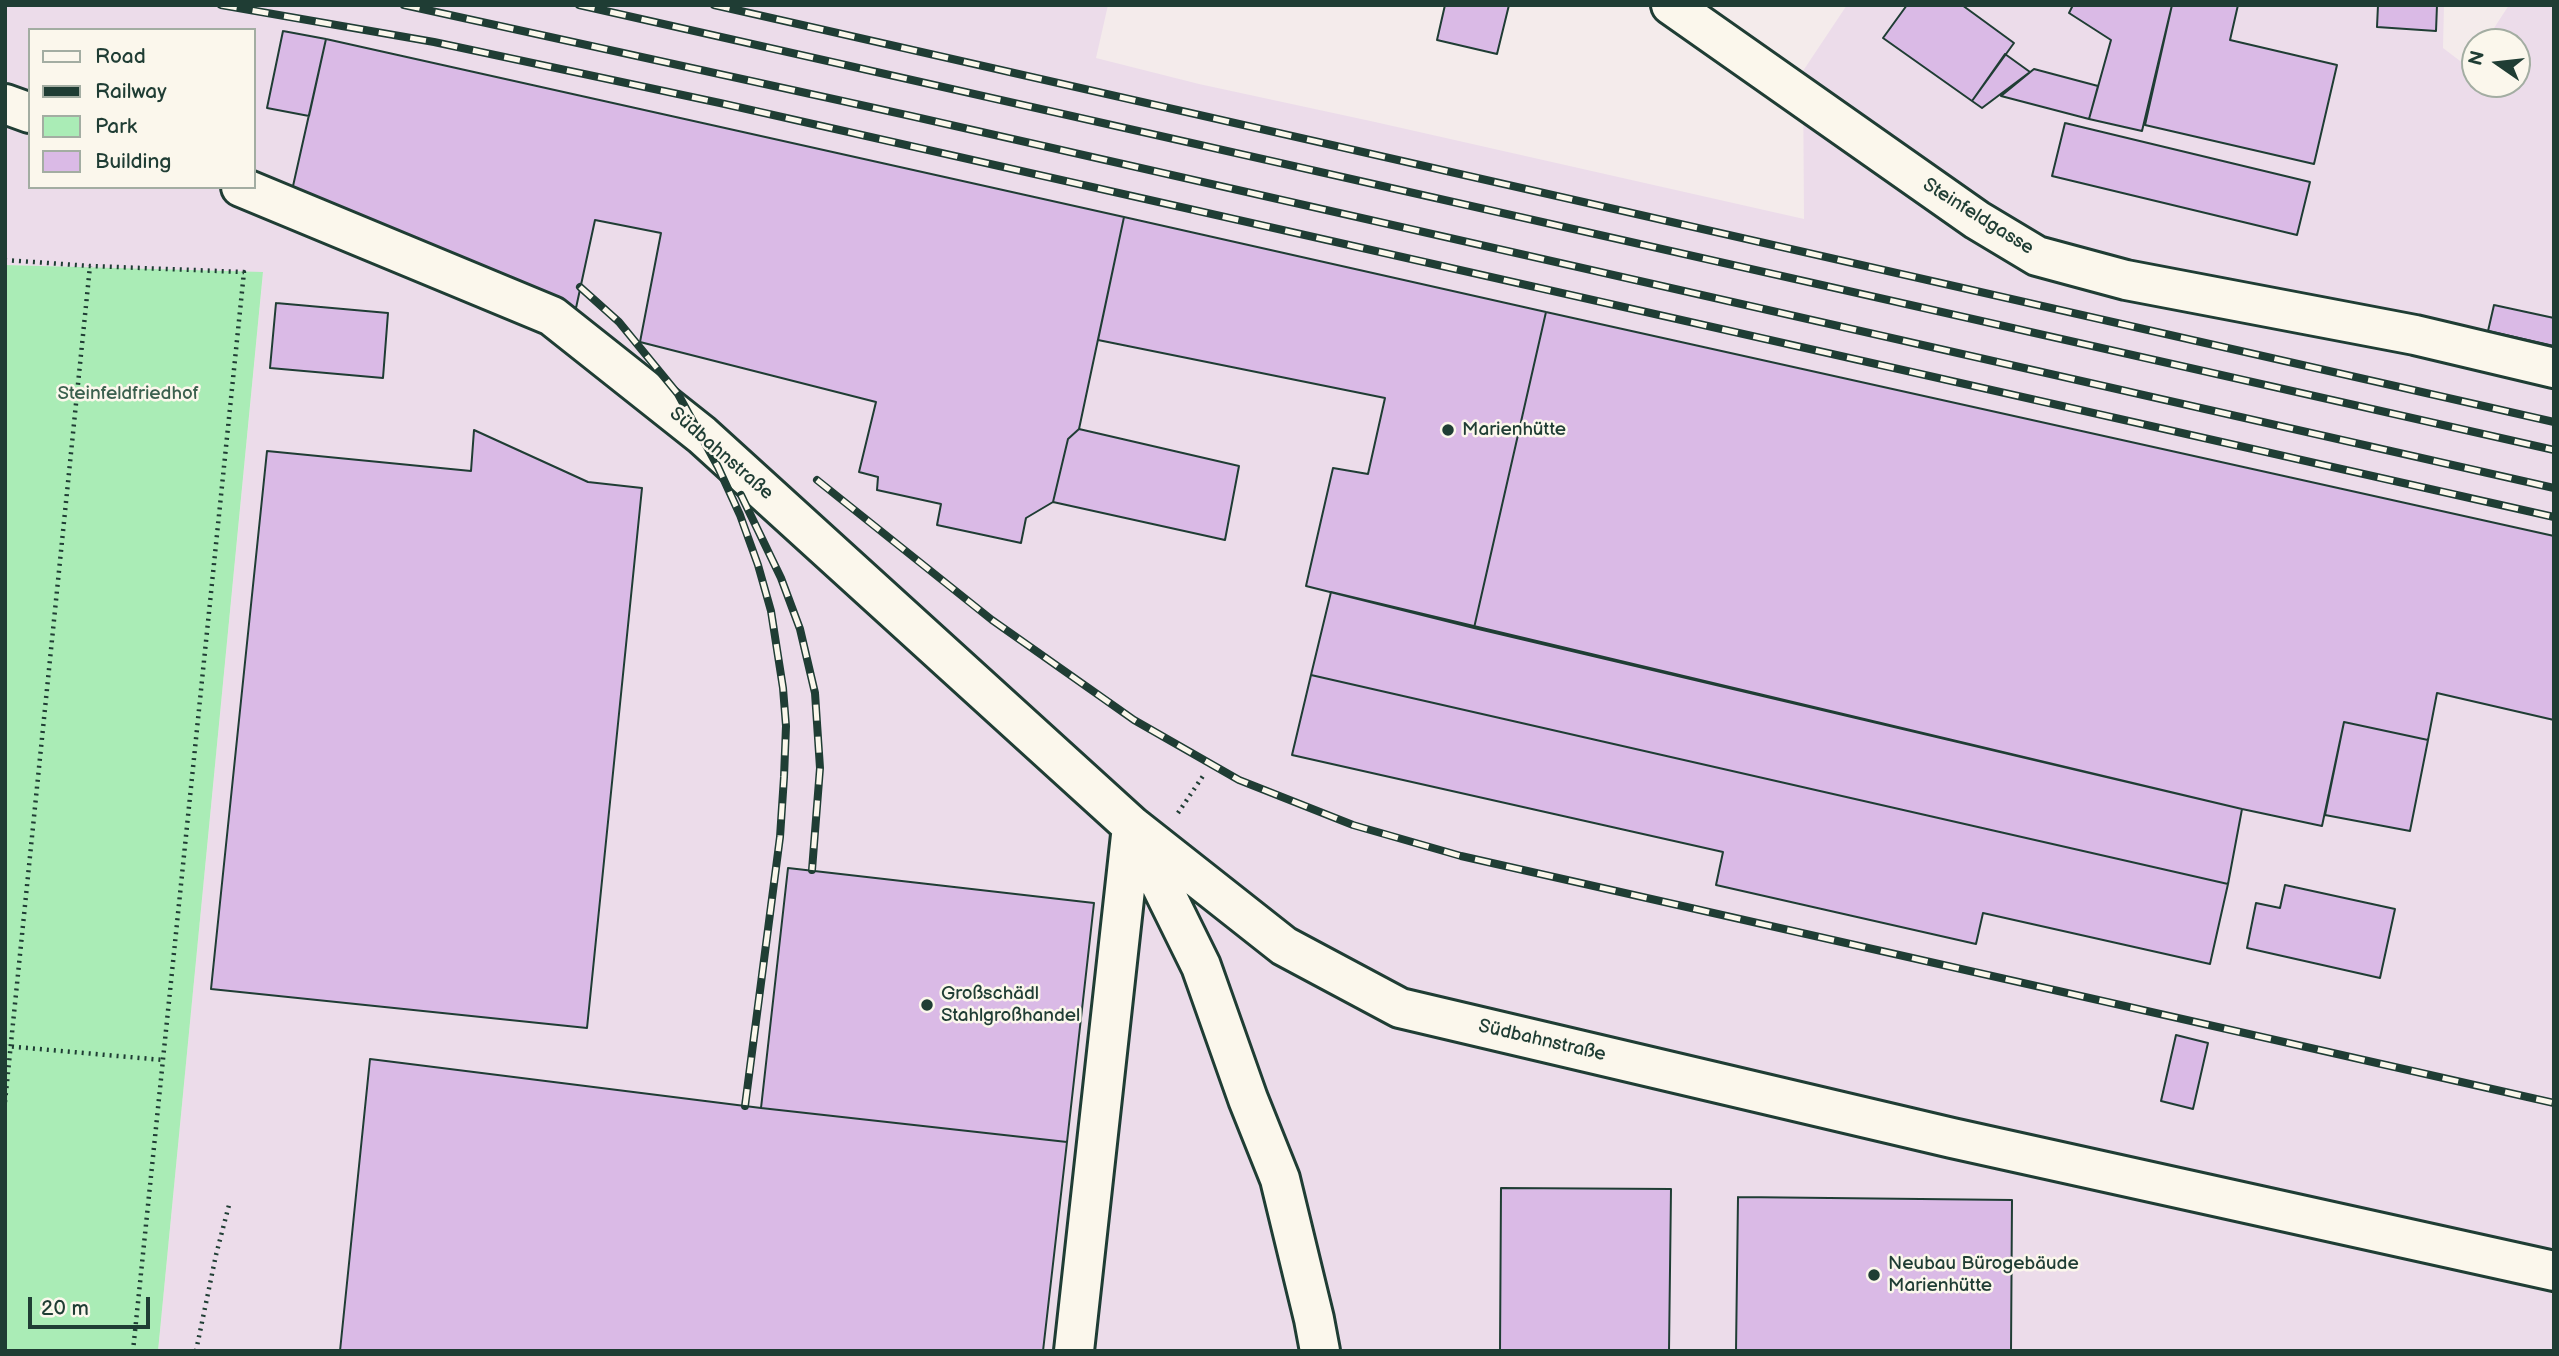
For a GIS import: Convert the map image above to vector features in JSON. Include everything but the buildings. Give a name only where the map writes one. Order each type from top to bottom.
[{"type":"street","name":"Steinfeldgasse","points":[[1671,5],[1977,220],[2038,256],[2126,280],[2415,335],[2554,368]]},
{"type":"street","points":[[5,104],[28,112]]},
{"type":"street","name":"Südbahnstraße","points":[[246,189],[552,316],[702,435],[1147,837],[1284,946],[1401,1008],[2001,1149],[2554,1271]]},
{"type":"street","points":[[1074,1351],[1147,837]]},
{"type":"street","name":"Südbahnstraße","points":[[1147,837],[1201,966],[1248,1099],[1280,1179],[1320,1351]]},
{"type":"path","points":[[5,260],[244,272],[133,1351]]},
{"type":"path","points":[[5,1102],[8,1046],[90,266]]},
{"type":"path","points":[[1147,837],[1183,803],[1205,773]]},
{"type":"path","points":[[8,1046],[163,1060]]},
{"type":"path","points":[[196,1351],[229,1205]]},
{"type":"shaded area","points":[[5,5],[1108,5],[1096,58],[1199,84],[1804,219],[1803,71],[1847,5],[2444,5],[2443,48],[2461,62],[2461,98],[2531,98],[2531,28],[2494,28],[2509,5],[2554,5],[2554,1351],[158,1351],[263,273],[5,265]]},
{"type":"green space","name":"Steinfeldfriedhof","points":[[5,265],[263,272],[158,1351],[5,1351]]},
{"type":"railway","points":[[221,5],[434,42],[720,103],[2554,517]]},
{"type":"railway","points":[[404,5],[911,116],[2554,488]]},
{"type":"railway","points":[[579,5],[2554,450]]},
{"type":"railway","points":[[714,5],[2554,422]]},
{"type":"railway","points":[[580,287],[619,322],[678,394],[718,467],[740,515],[771,611],[786,726],[784,777],[780,837],[745,1106]]},
{"type":"railway","points":[[817,480],[992,620],[1134,720],[1239,780],[1353,825],[1461,856],[2554,1103]]},
{"type":"railway","points":[[741,495],[781,578],[800,629],[815,693],[820,768],[812,870]]},
{"type":"place","name":"Marienhütte","points":[[1448,430]]},
{"type":"place","name":"Großschädl Stahlgroßhandel","points":[[927,1005]]},
{"type":"place","name":"Neubau Bürogebäude Marienhütte","points":[[1874,1275]]}]
